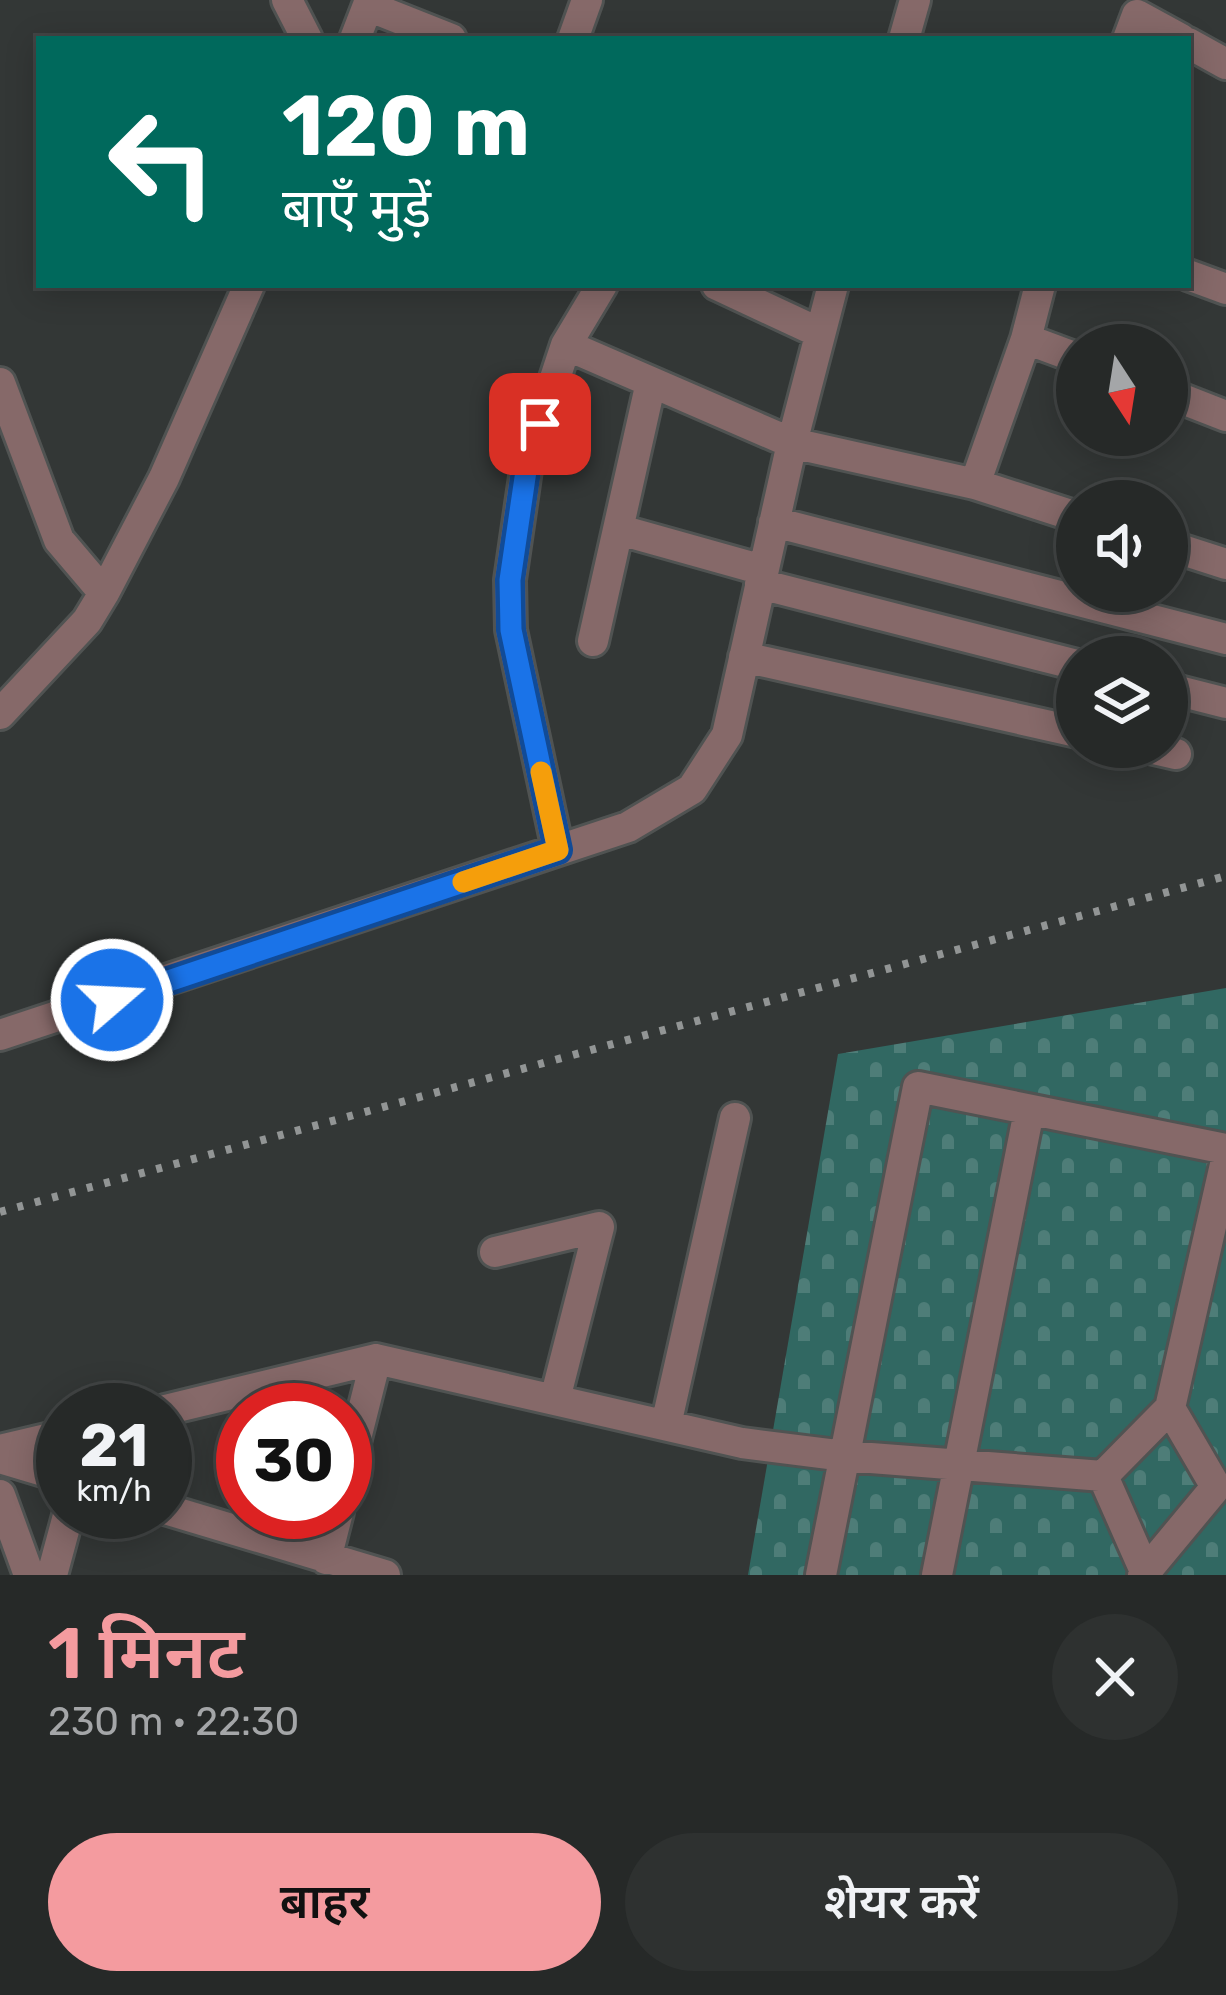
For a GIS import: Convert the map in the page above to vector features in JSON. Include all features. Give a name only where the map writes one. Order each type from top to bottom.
[{"type":"street","points":[[286,0],[305,36]]},
{"type":"street","points":[[574,36],[587,0]]},
{"type":"street","points":[[905,36],[915,0]]},
{"type":"street","points":[[356,36],[369,3],[444,36]]},
{"type":"street","points":[[1128,36],[1137,15],[1175,36]]},
{"type":"street","points":[[1191,45],[1226,64]]},
{"type":"street","points":[[1191,275],[1226,289]]},
{"type":"street","points":[[0,714],[87,621],[104,593],[164,478],[248,288]]},
{"type":"street","points":[[558,850],[511,630],[510,580],[527,464],[566,345],[600,288]]},
{"type":"street","points":[[723,288],[820,333]]},
{"type":"street","points":[[0,1035],[628,827],[692,789],[727,735],[792,443],[832,288]]},
{"type":"street","points":[[975,484],[1039,288]]},
{"type":"street","points":[[1026,339],[1056,350]]},
{"type":"street","points":[[566,345],[792,443],[975,484],[1056,510]]},
{"type":"street","points":[[593,641],[651,382]]},
{"type":"street","points":[[0,383],[59,540],[104,593]]},
{"type":"street","points":[[1188,401],[1226,416]]},
{"type":"street","points":[[774,522],[1226,639]]},
{"type":"street","points":[[620,530],[762,577],[1056,659]]},
{"type":"street","points":[[1188,552],[1226,564]]},
{"type":"street","points":[[744,657],[1056,727]]},
{"type":"street","points":[[1188,693],[1226,703]]},
{"type":"street","points":[[821,1575],[918,1087],[1226,1149]]},
{"type":"street","points":[[937,1575],[1029,1111]]},
{"type":"street","points":[[666,1426],[735,1118]]},
{"type":"street","points":[[192,1403],[376,1359],[742,1443],[1103,1476],[1170,1408],[1226,1160]]},
{"type":"street","points":[[495,1252],[599,1227],[555,1399]]},
{"type":"street","points":[[370,1383],[376,1359]]},
{"type":"street","points":[[1103,1476],[1143,1572],[1221,1487],[1170,1408]]},
{"type":"street","points":[[0,1454],[36,1443]]},
{"type":"street","points":[[0,1454],[36,1468]]},
{"type":"street","points":[[0,1495],[29,1575]]},
{"type":"street","points":[[192,1517],[385,1575]]},
{"type":"street","points":[[52,1575],[62,1539]]},
{"type":"street","points":[[326,1558],[331,1539]]},
{"type":"green space","points":[[1226,988],[1226,1575],[748,1575],[838,1054]]},
{"type":"railway","points":[[0,1212],[1226,876]]},
{"type":"slow traffic","points":[[463,882],[558,850],[541,772]]},
{"type":"route","points":[[112,1000],[558,850],[511,630],[510,580],[527,464],[540,424]]}]
